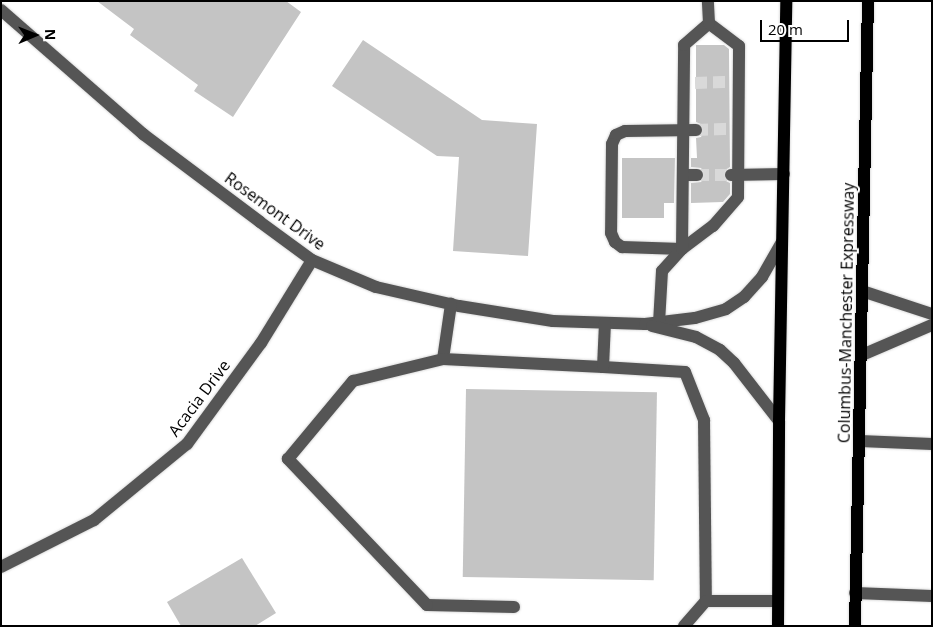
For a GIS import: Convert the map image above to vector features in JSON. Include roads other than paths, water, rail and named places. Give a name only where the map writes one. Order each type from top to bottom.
[{"type":"main road","points":[[778,626],[779,422],[786,1]]},
{"type":"main road","name":"Columbus-Manchester Expressway","points":[[855,626],[868,1]]},
{"type":"street","points":[[682,249],[683,175],[690,130],[690,83],[684,45],[708,23],[708,1]]},
{"type":"street","name":"Rosemont Drive","points":[[1,10],[143,134],[312,260],[376,287],[450,304],[553,321],[645,324],[695,318],[726,309],[744,297],[762,277],[782,242]]},
{"type":"street","points":[[659,322],[662,271],[682,249],[713,226],[738,197],[735,175],[734,82],[739,46],[708,23]]},
{"type":"street","points":[[682,249],[622,247],[615,242],[611,233],[612,144],[616,135],[625,131],[690,130]]},
{"type":"street","points":[[735,175],[784,174]]},
{"type":"street","points":[[683,175],[697,175]]},
{"type":"street","name":"Acacia Drive","points":[[1,567],[94,520],[187,444],[261,343],[312,260]]},
{"type":"street","points":[[862,291],[932,314]]},
{"type":"street","points":[[443,359],[450,304]]},
{"type":"street","points":[[603,367],[605,323]]},
{"type":"street","name":"Rosemont Drive","points":[[645,324],[696,337],[720,350],[734,364],[779,422]]},
{"type":"street","points":[[862,355],[932,325]]},
{"type":"street","points":[[514,608],[427,605],[288,459],[353,381],[443,359],[685,372],[704,420],[706,601],[684,626]]},
{"type":"street","points":[[860,441],[932,444]]},
{"type":"street","points":[[855,593],[932,596]]},
{"type":"street","points":[[706,601],[778,601]]},
{"type":"tunnel","points":[[695,83],[730,82]]},
{"type":"tunnel","points":[[696,130],[730,129]]},
{"type":"tunnel","points":[[697,175],[731,175]]}]
